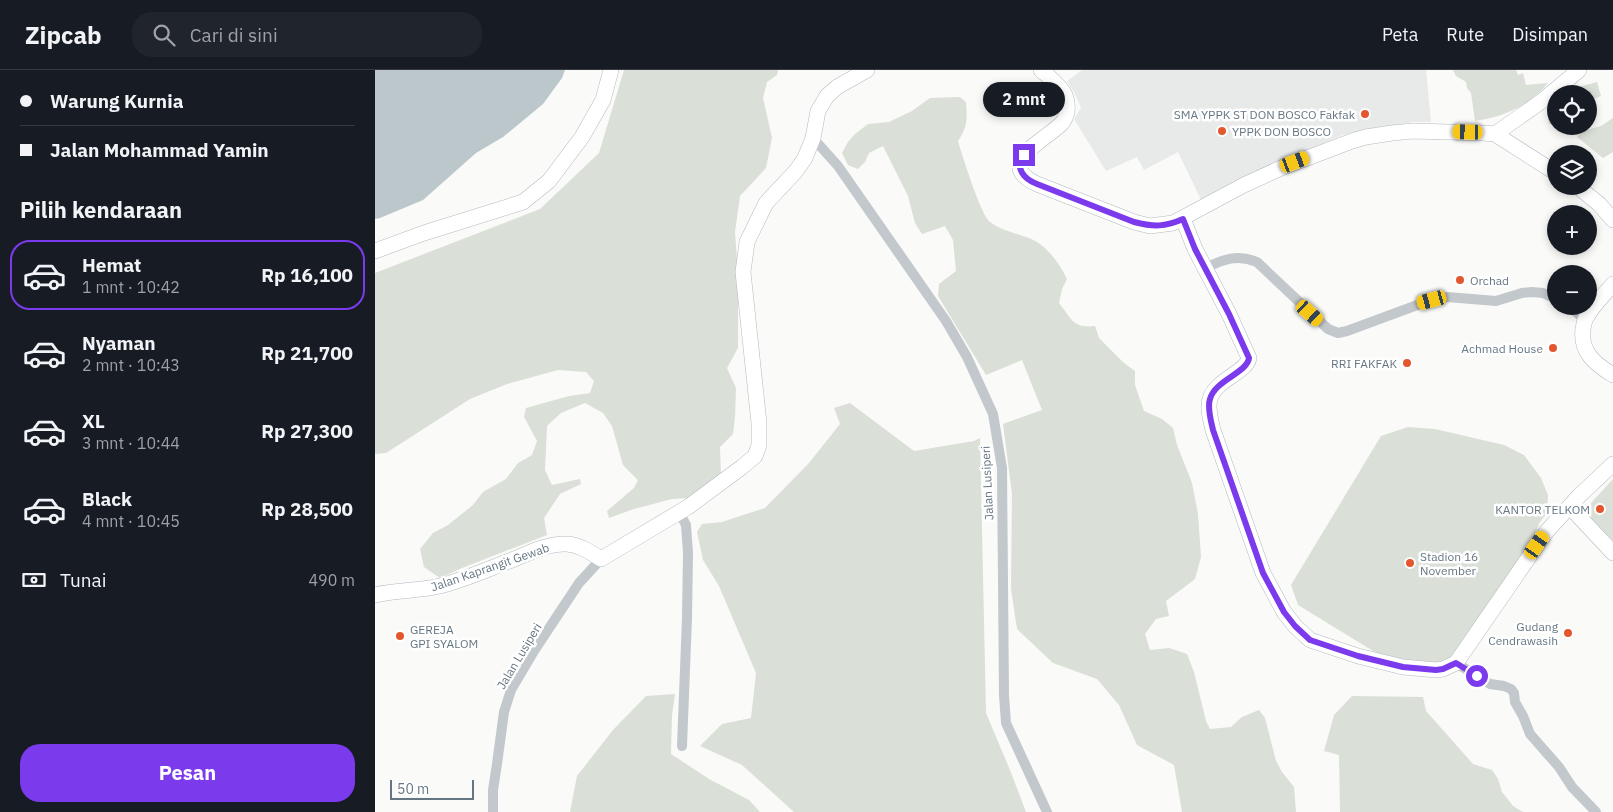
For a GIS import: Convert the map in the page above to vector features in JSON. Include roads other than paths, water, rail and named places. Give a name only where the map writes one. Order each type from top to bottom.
[{"type":"main road","points":[[375,251],[432,230],[523,202],[534,195],[549,181],[582,137],[603,100],[611,70]]},
{"type":"main road","points":[[601,559],[679,512],[755,456],[759,445],[759,423],[743,272],[747,242],[766,203],[796,171],[805,158],[813,138],[818,111],[827,96],[837,87],[867,70]]},
{"type":"main road","points":[[1041,70],[1060,88],[1065,96],[1068,105],[1067,113],[1060,125],[1037,142],[1022,157],[1020,166],[1024,176],[1027,180],[1037,184],[1134,222],[1150,226],[1173,224],[1244,185],[1281,168],[1366,137],[1413,131],[1483,132],[1495,134],[1547,167]]},
{"type":"main road","points":[[1495,134],[1543,101],[1579,70]]},
{"type":"main road","points":[[1588,195],[1613,220]]},
{"type":"main road","points":[[1183,219],[1195,249],[1249,358],[1247,363],[1225,380],[1211,396],[1209,402],[1211,422],[1263,573],[1284,612],[1310,640],[1358,656],[1403,667],[1428,670],[1443,669],[1456,663],[1547,531],[1561,514],[1613,464]]},
{"type":"main road","points":[[1613,284],[1600,298],[1585,320],[1583,335],[1585,350],[1589,356],[1598,366],[1613,376]]},
{"type":"main road","points":[[1570,507],[1613,553]]},
{"type":"main road","name":"Jalan Kaprangit Gewab","points":[[375,595],[439,586],[554,545],[564,544],[579,547],[601,559]]},
{"type":"street","name":"Jalan Lusiperi","points":[[813,138],[838,166],[946,320],[971,365],[993,414],[1002,468],[1004,695],[1006,723],[1047,812]]},
{"type":"street","points":[[1206,268],[1217,262],[1235,257],[1249,258],[1257,262],[1328,329],[1338,332],[1347,331],[1420,304],[1447,297],[1496,301],[1522,293],[1532,292],[1547,295]]},
{"type":"street","points":[[1579,315],[1585,320]]},
{"type":"street","points":[[679,512],[686,525],[687,553],[687,618],[682,746]]},
{"type":"street","name":"Jalan Lusiperi","points":[[493,812],[493,790],[504,712],[511,690],[534,650],[579,582],[601,559]]},
{"type":"street","points":[[1456,663],[1490,684],[1507,686],[1511,689],[1530,734],[1559,767],[1572,787],[1596,812]]},
{"type":"place","name":"SMA YPPK ST DON BOSCO Fakfak","points":[[1365,114]]},
{"type":"place","name":"YPPK DON BOSCO","points":[[1222,131]]},
{"type":"place","name":"Orchad","points":[[1460,280]]},
{"type":"place","name":"Achmad House","points":[[1553,348]]},
{"type":"place","name":"RRI FAKFAK","points":[[1407,363]]},
{"type":"place","name":"KANTOR TELKOM","points":[[1600,509]]},
{"type":"place","name":"Stadion 16 November","points":[[1410,563]]},
{"type":"place","name":"Gudang Cendrawasih","points":[[1568,633]]},
{"type":"place","name":"GEREJA GPI SYALOM","points":[[400,636]]}]
